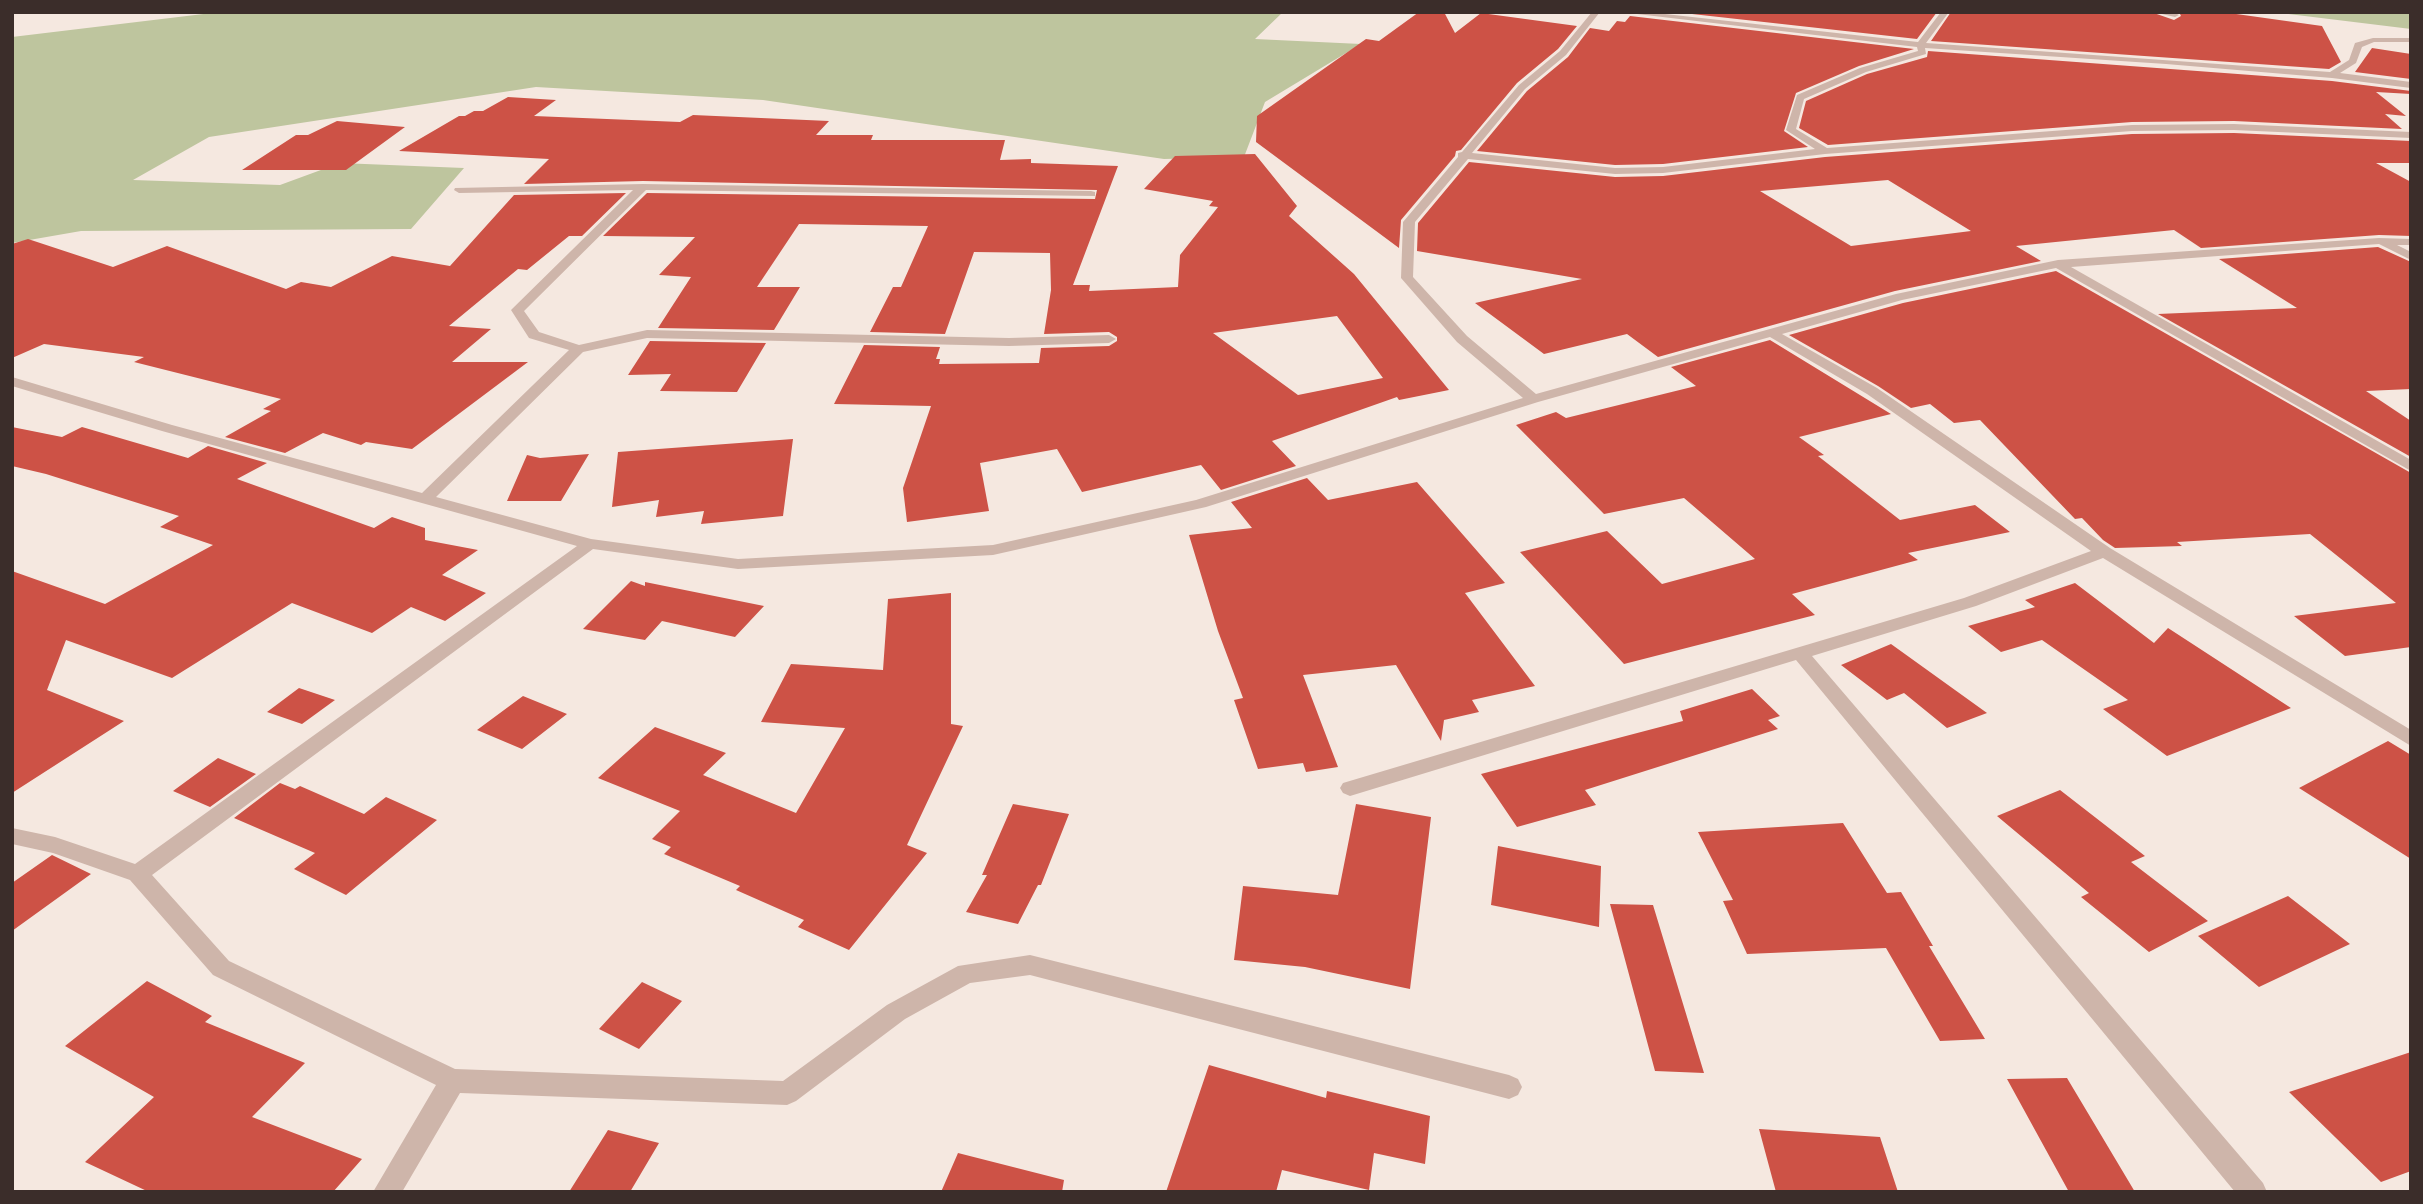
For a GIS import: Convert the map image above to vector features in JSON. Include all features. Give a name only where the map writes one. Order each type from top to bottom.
[{"type":"street","points":[[1533,399],[1462,339],[1407,278],[1409,222],[1462,155],[1522,87],[1563,53],[1596,12]]},
{"type":"street","points":[[1624,12],[1762,23],[1920,45],[2166,61],[2332,75],[2411,85]]},
{"type":"street","points":[[1920,45],[1945,12]]},
{"type":"street","points":[[2157,12],[2175,15]]},
{"type":"street","points":[[2332,75],[2353,61],[2358,45],[2373,40],[2411,40]]},
{"type":"street","points":[[1825,151],[1791,130],[1800,97],[1863,70],[1923,52],[1920,45]]},
{"type":"street","points":[[1462,155],[1615,171],[1663,170],[1825,151],[2132,128],[2234,127],[2411,135]]},
{"type":"street","points":[[643,187],[517,310],[534,335],[578,349],[647,334],[1009,342],[1109,340]]},
{"type":"street","points":[[459,190],[643,187],[1091,194]]},
{"type":"street","points":[[12,381],[167,428],[590,544],[738,564],[993,550],[1200,504],[1533,399],[1900,297],[2058,264],[2379,241],[2411,242]]},
{"type":"street","points":[[2379,241],[2411,257]]},
{"type":"street","points":[[2058,264],[2411,467]]},
{"type":"street","points":[[1770,332],[1872,391],[2105,552],[2411,739]]},
{"type":"street","points":[[425,499],[578,349]]},
{"type":"street","points":[[138,874],[590,544]]},
{"type":"street","points":[[1350,788],[1970,602],[2105,552]]},
{"type":"street","points":[[1800,653],[2253,1192]]},
{"type":"street","points":[[12,836],[55,845],[138,874],[221,968],[453,1081],[787,1093],[896,1012],[966,973],[1030,965],[1510,1087]]},
{"type":"street","points":[[387,1192],[453,1081]]},
{"type":"green space","points":[[220,12],[1283,12],[1255,39],[1361,44],[1265,102],[1244,157],[1164,159],[763,100],[536,87],[209,137],[133,180],[280,185],[340,163],[464,168],[411,229],[81,231],[12,243],[12,37]]},
{"type":"green space","points":[[2272,12],[2411,12],[2411,29]]},
{"type":"building","points":[[1419,12],[1444,12],[1455,33],[1481,13],[1577,26],[1558,49],[1517,83],[1461,150],[1456,151],[1455,156],[1401,220],[1399,248],[1256,142],[1257,116],[1366,39],[1379,41]]},
{"type":"building","points":[[1937,12],[1917,39],[1692,14]]},
{"type":"building","points":[[1951,12],[2151,12],[2174,20],[2181,16],[2179,12],[2222,12],[2322,26],[2341,62],[2329,69],[1931,41]]},
{"type":"building","points":[[1630,16],[1914,49],[1859,66],[1796,93],[1784,131],[1808,147],[1663,164],[1615,165],[1477,151],[1527,91],[1568,57],[1590,28],[1609,31],[1617,21],[1625,22]]},
{"type":"building","points":[[2372,48],[2411,54],[2411,79],[2355,72]]},
{"type":"building","points":[[1928,51],[2332,81],[2411,91],[2411,94],[2376,92],[2406,116],[2385,114],[2402,129],[2234,121],[2132,122],[1828,145],[1799,128],[1806,101],[1867,74],[1927,57]]},
{"type":"building","points":[[508,97],[556,100],[534,116],[680,122],[693,115],[829,121],[816,135],[873,135],[871,140],[1005,140],[1000,160],[1031,159],[1031,163],[1118,166],[1073,285],[1090,285],[1089,291],[1178,287],[1180,255],[1218,207],[1209,206],[1213,201],[1144,189],[1175,156],[1255,154],[1297,206],[1289,216],[1354,274],[1449,390],[1399,400],[1397,397],[1272,441],[1296,466],[1221,490],[1201,465],[1082,492],[1057,449],[980,463],[989,511],[907,522],[903,488],[931,406],[834,404],[864,345],[940,347],[936,359],[940,359],[939,364],[1039,363],[1041,348],[1109,346],[1117,341],[1117,337],[1109,332],[1044,334],[1051,290],[1050,253],[974,252],[945,334],[870,332],[893,287],[901,287],[928,226],[799,224],[757,287],[800,287],[774,330],[658,328],[691,277],[659,275],[695,237],[603,236],[647,193],[1095,199],[1097,190],[643,181],[524,184],[549,159],[399,151],[459,116],[483,111]],"holes":[[[1337,316],[1383,378],[1298,395],[1213,333]]]},
{"type":"building","points":[[337,121],[405,127],[346,170],[242,170],[296,135],[308,135]]},
{"type":"building","points":[[2234,133],[2411,141],[2411,163],[2376,163],[2411,182],[2411,236],[2379,235],[2201,248],[2174,230],[2016,246],[2041,261],[1895,291],[1658,357],[1627,334],[1544,354],[1475,303],[1582,279],[1417,251],[1418,223],[1469,162],[1615,177],[1663,176],[1825,157],[2132,134]],"holes":[[[1888,180],[1971,231],[1851,246],[1760,191]]]},
{"type":"building","points":[[626,193],[582,236],[569,236],[527,270],[518,269],[449,326],[491,329],[452,362],[528,362],[412,449],[366,442],[361,445],[323,433],[285,453],[225,437],[271,411],[263,409],[281,399],[134,362],[144,357],[44,344],[12,358],[12,244],[28,239],[113,267],[167,246],[286,289],[301,282],[331,287],[392,256],[450,266],[514,195]]},
{"type":"building","points":[[2378,247],[2411,262],[2411,389],[2366,391],[2411,421],[2411,457],[2158,314],[2297,308],[2219,259]]},
{"type":"building","points":[[2056,271],[2411,473],[2411,647],[2345,656],[2294,616],[2396,603],[2310,534],[2177,542],[2182,546],[2115,548],[2103,540],[2082,518],[2075,519],[1980,420],[1954,423],[1930,404],[1911,408],[1789,335],[1903,303]]},
{"type":"building","points":[[1770,340],[1891,414],[1799,437],[1824,455],[1818,456],[1900,520],[1975,505],[2010,532],[1908,553],[1918,560],[1792,594],[1815,615],[1624,664],[1520,552],[1607,531],[1662,584],[1755,559],[1684,498],[1604,514],[1516,425],[1556,412],[1566,418],[1696,386],[1671,367]]},
{"type":"building","points":[[650,341],[766,343],[737,392],[660,391],[671,374],[628,375]]},
{"type":"building","points":[[12,427],[62,437],[82,427],[188,458],[208,446],[267,463],[237,479],[374,528],[392,517],[425,528],[425,540],[478,550],[442,575],[486,593],[445,621],[411,607],[372,633],[292,603],[172,678],[66,640],[47,690],[124,721],[12,793],[12,571],[105,604],[213,545],[160,527],[179,516],[12,466]]},
{"type":"building","points":[[793,439],[783,516],[701,524],[704,511],[656,517],[659,500],[612,507],[618,452]]},
{"type":"building","points":[[589,454],[561,501],[507,501],[527,455],[540,458]]},
{"type":"building","points":[[1307,478],[1328,500],[1417,482],[1505,583],[1465,593],[1535,686],[1472,700],[1479,712],[1444,720],[1441,741],[1396,665],[1303,675],[1338,767],[1306,772],[1303,763],[1258,769],[1234,700],[1243,698],[1218,631],[1189,535],[1252,528],[1231,502]]},
{"type":"building","points":[[631,581],[645,586],[645,582],[764,606],[735,637],[662,621],[645,640],[583,629]]},
{"type":"building","points":[[2075,583],[2154,643],[2168,628],[2291,708],[2167,756],[2103,709],[2128,700],[2042,640],[2001,652],[1968,626],[2035,607],[2025,600]]},
{"type":"building","points":[[951,593],[951,724],[963,726],[907,845],[927,853],[849,950],[798,927],[804,920],[736,890],[740,886],[664,854],[671,847],[652,839],[680,811],[598,778],[655,727],[726,753],[703,775],[796,813],[845,728],[761,722],[791,664],[883,670],[888,599]]},
{"type":"building","points":[[1891,644],[1987,713],[1947,728],[1904,693],[1887,700],[1841,665]]},
{"type":"building","points":[[299,688],[335,700],[302,724],[267,712]]},
{"type":"building","points":[[1752,689],[1780,716],[1768,720],[1778,729],[1585,790],[1596,805],[1517,827],[1481,774],[1683,721],[1680,711]]},
{"type":"building","points":[[523,696],[567,714],[522,749],[477,730]]},
{"type":"building","points":[[2388,741],[2411,755],[2411,859],[2299,788]]},
{"type":"building","points":[[218,758],[256,774],[210,807],[173,791]]},
{"type":"building","points":[[280,783],[295,789],[300,786],[364,814],[386,797],[437,820],[346,895],[294,869],[315,853],[234,818]]},
{"type":"building","points":[[2060,790],[2145,856],[2131,862],[2208,921],[2149,952],[2081,897],[2089,893],[1997,816]]},
{"type":"building","points":[[1013,804],[1069,814],[1041,885],[1038,885],[1018,924],[966,912],[987,875],[982,875]]},
{"type":"building","points":[[1356,804],[1431,817],[1410,989],[1305,967],[1234,960],[1243,886],[1338,895]]},
{"type":"building","points":[[1843,823],[1887,893],[1901,892],[1933,946],[1929,946],[1985,1039],[1940,1041],[1886,948],[1747,954],[1723,901],[1733,900],[1698,832]]},
{"type":"building","points":[[1498,846],[1601,866],[1599,927],[1491,905]]},
{"type":"building","points":[[52,855],[91,874],[12,931],[12,883]]},
{"type":"building","points":[[2288,896],[2350,944],[2259,987],[2198,936]]},
{"type":"building","points":[[1610,904],[1653,905],[1704,1073],[1655,1071]]},
{"type":"building","points":[[147,981],[212,1016],[205,1022],[305,1063],[252,1117],[362,1159],[333,1192],[149,1192],[85,1162],[154,1097],[65,1046]]},
{"type":"building","points":[[642,982],[682,1001],[639,1049],[599,1029]]},
{"type":"building","points":[[2411,1052],[2411,1171],[2381,1182],[2289,1092]]},
{"type":"building","points":[[1209,1065],[1326,1098],[1327,1091],[1430,1116],[1425,1164],[1374,1153],[1369,1190],[1282,1170],[1276,1192],[1166,1192]]},
{"type":"building","points":[[2067,1078],[2135,1192],[2069,1192],[2007,1079]]},
{"type":"building","points":[[1759,1129],[1880,1137],[1898,1192],[1776,1192]]},
{"type":"building","points":[[608,1130],[659,1143],[630,1192],[569,1192]]},
{"type":"building","points":[[958,1153],[1064,1180],[1062,1192],[941,1192]]}]
